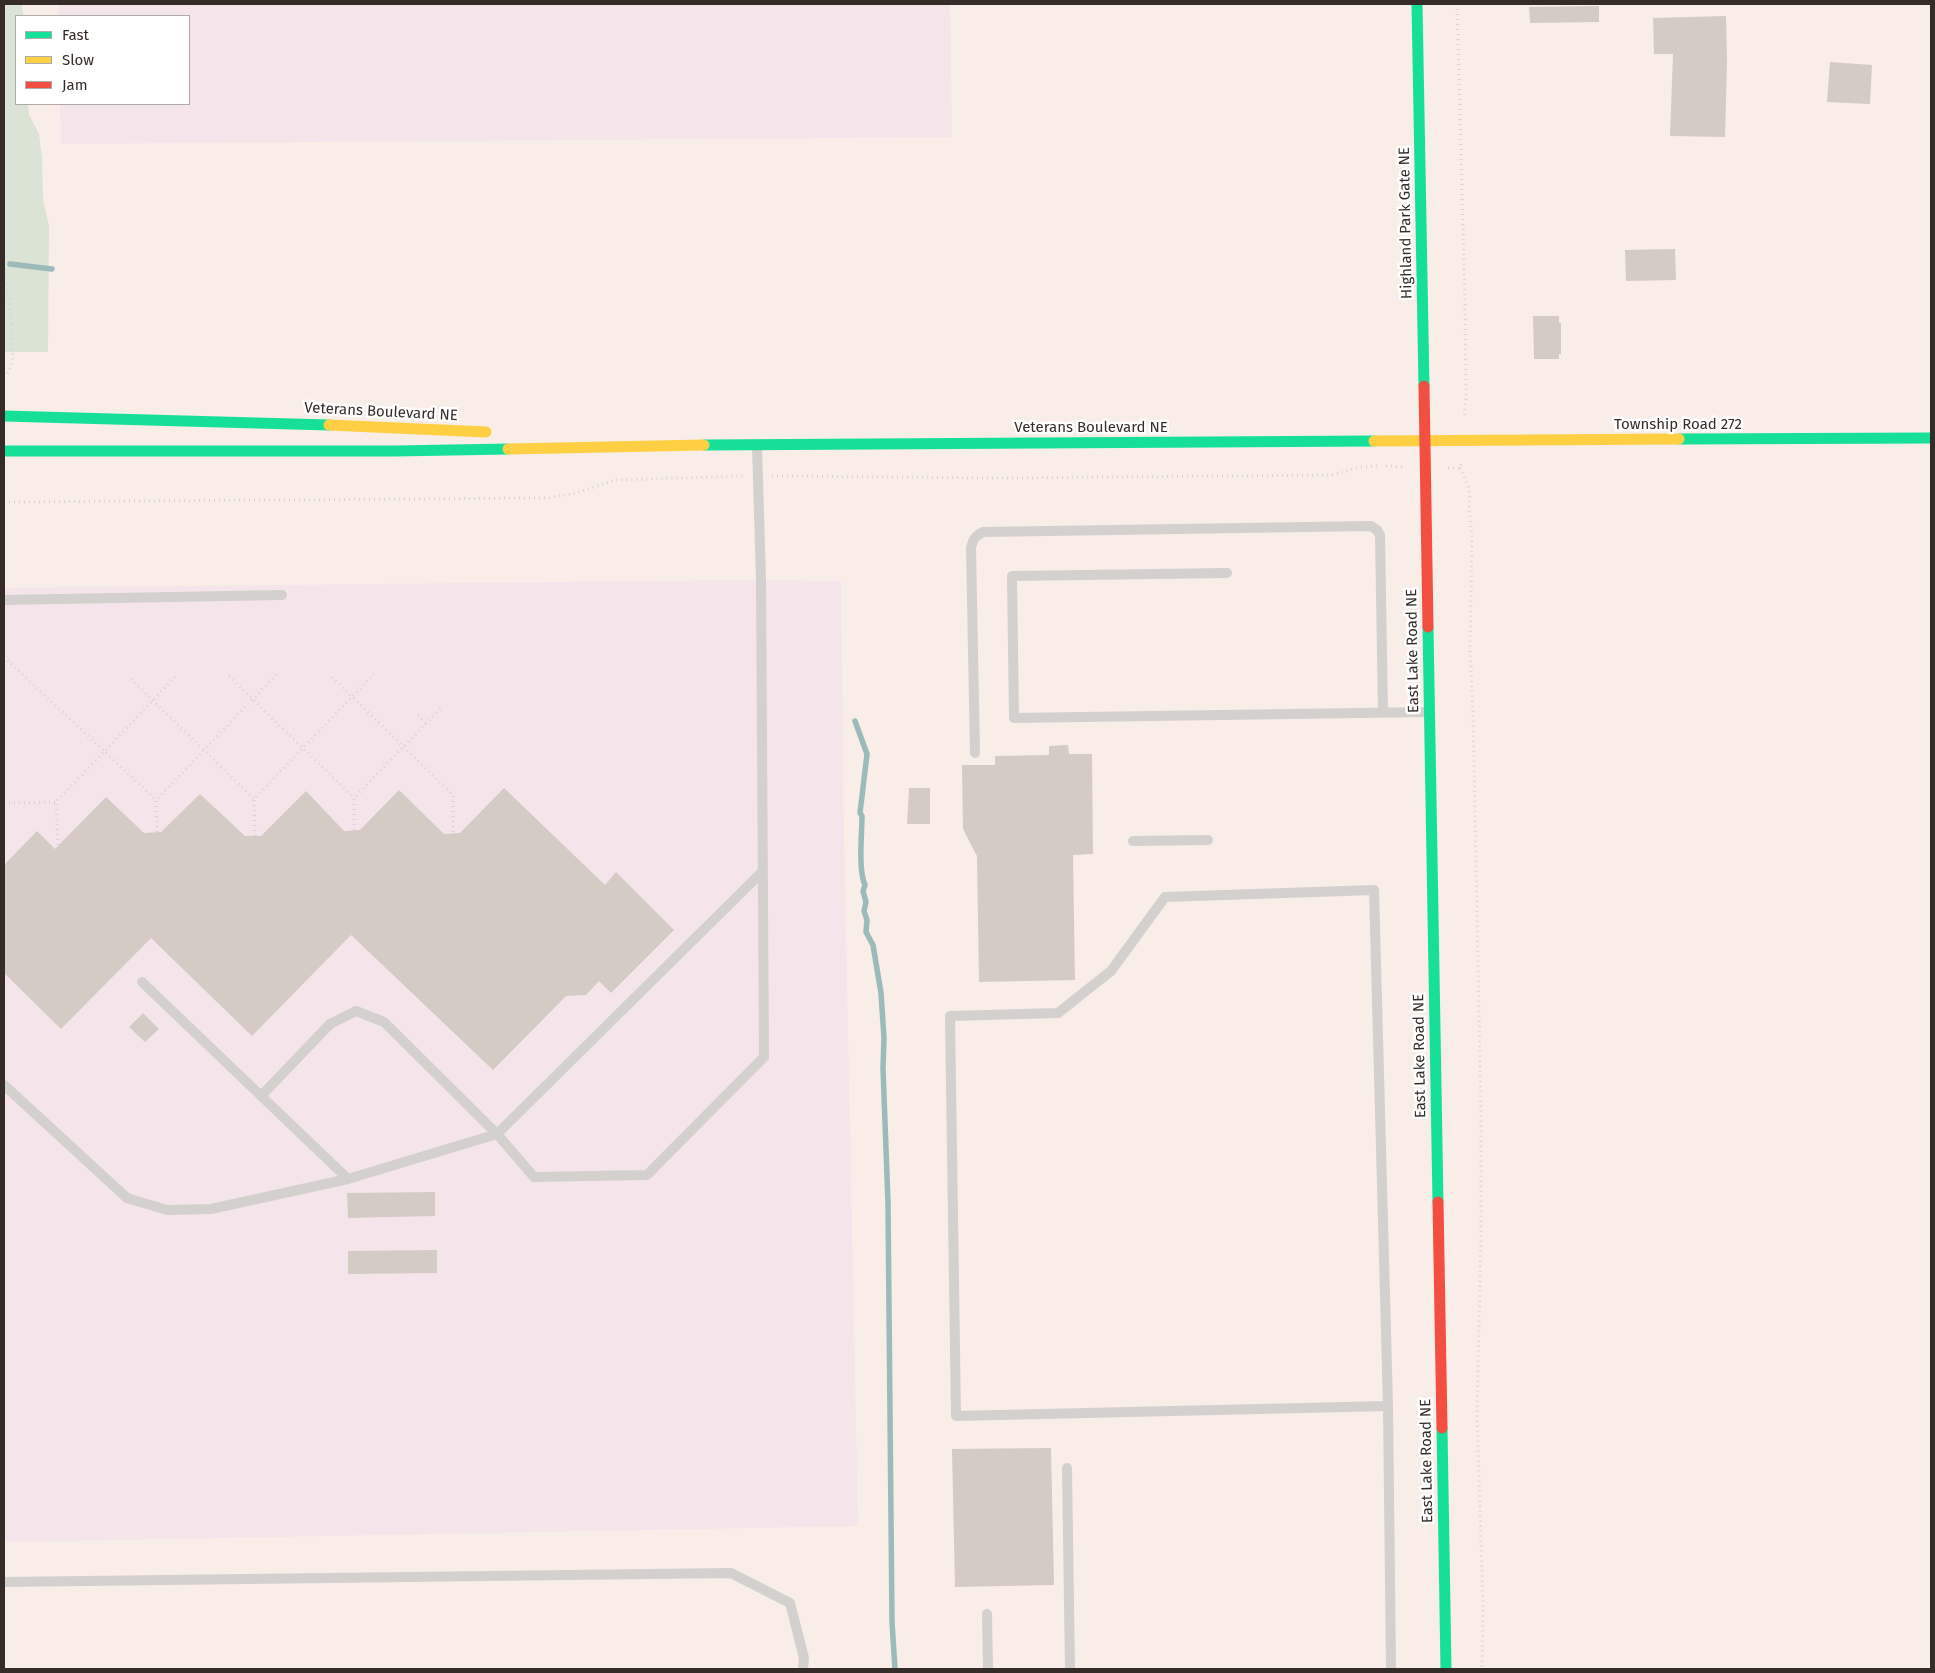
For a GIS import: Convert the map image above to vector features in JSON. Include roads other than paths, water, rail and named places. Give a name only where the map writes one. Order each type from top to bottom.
[{"type":"main road","name":"Highland Park Gate NE","points":[[1417,4],[1425,442]]},
{"type":"main road","name":"Veterans Boulevard NE","points":[[4,416],[251,422],[499,433]]},
{"type":"main road","name":"Veterans Boulevard NE","points":[[578,436],[757,444]]},
{"type":"main road","name":"Township Road 272","points":[[1425,442],[1931,438]]},
{"type":"main road","name":"Veterans Boulevard NE","points":[[4,451],[396,451],[757,444],[1425,442]]},
{"type":"main road","name":"East Lake Road NE","points":[[1425,442],[1446,1669]]},
{"type":"lane","points":[[262,1096],[330,1024],[356,1011],[384,1022],[498,1134],[534,1177],[647,1175],[764,1057],[761,581],[757,444]]},
{"type":"lane","points":[[975,753],[971,548],[973,540],[983,532],[1371,526],[1380,535],[1383,712]]},
{"type":"lane","points":[[1227,573],[1012,576],[1014,718],[1429,712]]},
{"type":"lane","points":[[4,600],[282,595]]},
{"type":"lane","points":[[1133,841],[1208,840]]},
{"type":"lane","points":[[4,1085],[127,1198],[167,1210],[211,1208],[348,1179],[498,1134],[763,871]]},
{"type":"lane","points":[[1388,1406],[956,1416],[950,1016],[1058,1013],[1111,971],[1165,897],[1374,890],[1388,1406],[1391,1669]]},
{"type":"lane","points":[[142,982],[348,1179]]},
{"type":"lane","points":[[1067,1468],[1070,1669]]},
{"type":"lane","points":[[4,1582],[730,1573],[790,1603],[804,1658],[803,1669]]},
{"type":"lane","points":[[987,1614],[988,1669]]},
{"type":"waterway","points":[[10,264],[52,269]]},
{"type":"waterway","points":[[855,721],[867,754],[860,813],[862,816],[861,861],[865,885],[863,891],[866,902],[864,911],[867,920],[866,932],[873,945],[881,993],[884,1038],[883,1068],[888,1203],[892,1622],[895,1669]]}]
